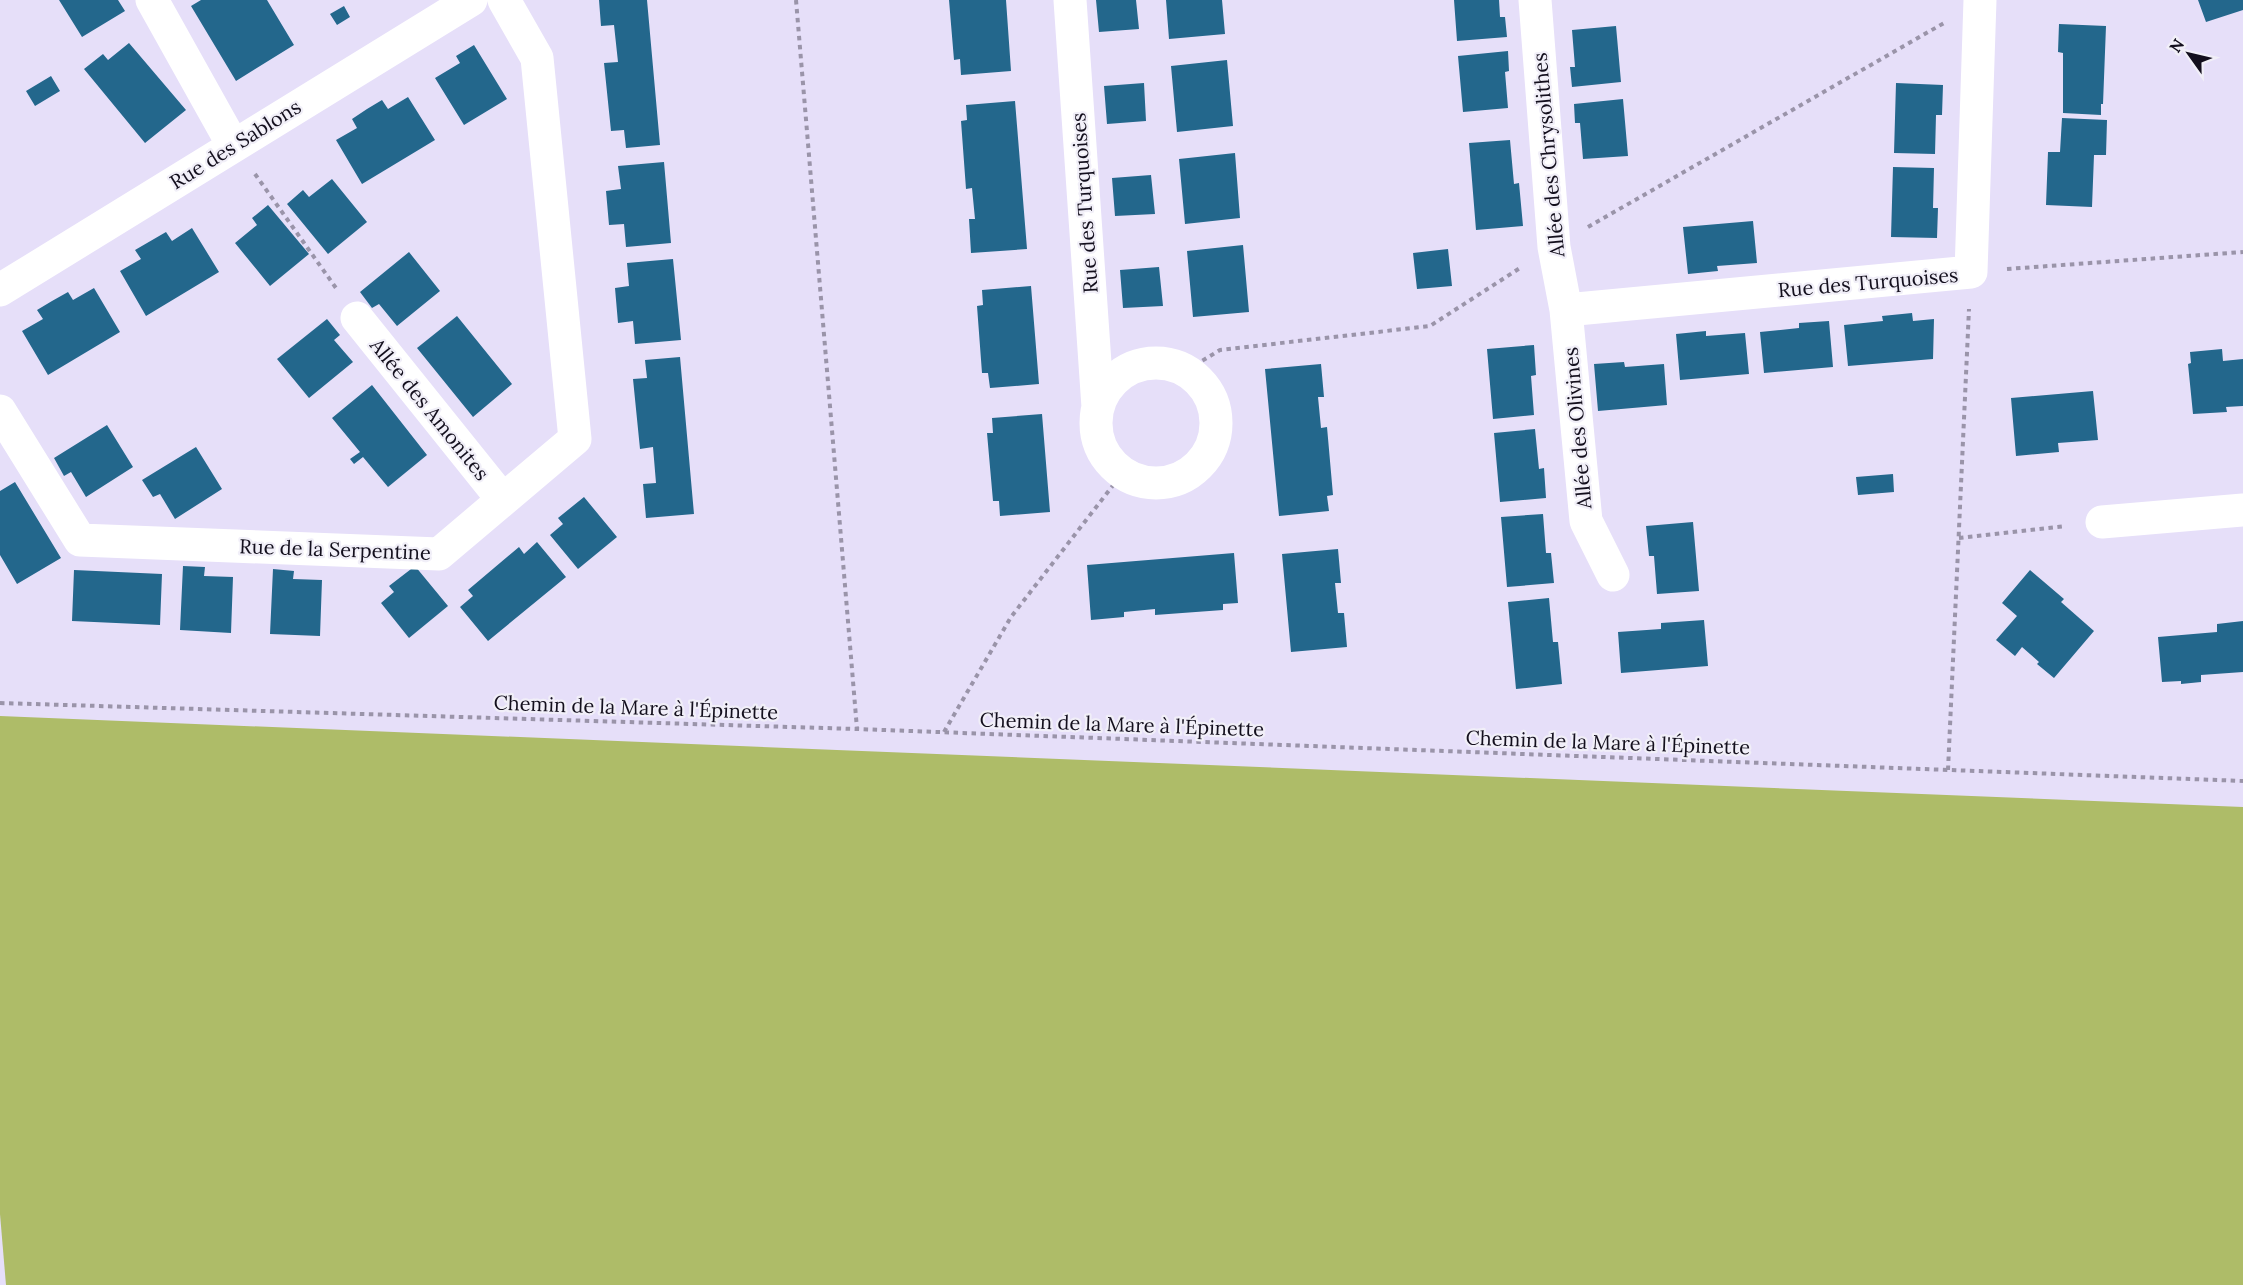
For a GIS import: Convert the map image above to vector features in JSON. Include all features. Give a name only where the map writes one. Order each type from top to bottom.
[{"type":"street","points":[[152,0],[233,145]]},
{"type":"street","name":"Rue des Sablons","points":[[0,290],[471,0]]},
{"type":"street","name":"Rue de la Serpentine","points":[[0,411],[80,540],[440,554],[575,439],[537,58],[504,0]]},
{"type":"street","name":"Rue des Turquoises","points":[[1070,0],[1098,407]]},
{"type":"street","name":"Allée des Chrysolithes","points":[[1535,0],[1554,247],[1566,310]]},
{"type":"street","name":"Rue des Turquoises","points":[[1566,310],[1971,272],[1980,0]]},
{"type":"street","name":"Allée des Olivines","points":[[1566,310],[1586,521],[1613,575]]},
{"type":"street","name":"Allée des Amonites","points":[[357,318],[503,500]]},
{"type":"street","points":[[1166,363],[1187,370],[1204,385],[1212,399],[1217,419],[1215,438],[1206,458],[1186,476],[1167,483],[1151,484],[1135,480],[1126,470],[1118,470],[1102,451],[1096,430],[1098,407],[1113,380],[1134,366],[1166,363]]},
{"type":"street","points":[[2102,522],[2243,510]]},
{"type":"path","points":[[796,0],[857,729]]},
{"type":"path","points":[[233,145],[357,318]]},
{"type":"path","points":[[1948,770],[1971,272],[2243,252]]},
{"type":"path","points":[[944,732],[1011,617],[1126,470]]},
{"type":"path","points":[[1959,538],[2102,522]]},
{"type":"path","name":"Chemin de la Mare à l'Épinette","points":[[0,703],[944,732],[2243,781]]},
{"type":"green space","points":[[0,716],[2243,807],[2243,1285],[6,1285],[0,1214]]},
{"type":"building","points":[[59,0],[118,0],[125,11],[82,37]]},
{"type":"building","points":[[201,0],[267,0],[294,45],[236,81],[191,6]]},
{"type":"building","points":[[599,0],[647,0],[660,145],[626,148],[624,130],[611,131],[604,63],[618,62],[614,25],[601,26]]},
{"type":"building","points":[[949,0],[1006,0],[1011,71],[961,75],[960,59],[954,60]]},
{"type":"building","points":[[1096,0],[1136,0],[1139,29],[1099,32]]},
{"type":"building","points":[[1166,0],[1222,0],[1225,34],[1169,39]]},
{"type":"building","points":[[1454,0],[1499,0],[1500,17],[1505,17],[1507,37],[1457,41]]},
{"type":"building","points":[[2198,0],[2243,0],[2243,10],[2206,22]]},
{"type":"building","points":[[344,6],[350,17],[337,25],[330,14]]},
{"type":"building","points":[[2059,24],[2106,26],[2101,115],[2063,113],[2063,53],[2058,52]]},
{"type":"building","points":[[1616,26],[1621,82],[1572,87],[1570,67],[1575,67],[1572,30]]},
{"type":"building","points":[[129,43],[186,110],[145,143],[84,69],[103,54],[108,60]]},
{"type":"building","points":[[474,45],[507,99],[464,125],[435,78],[460,63],[456,56]]},
{"type":"building","points":[[1508,51],[1509,71],[1505,72],[1508,108],[1463,112],[1458,56]]},
{"type":"building","points":[[1227,60],[1233,126],[1177,132],[1171,66]]},
{"type":"building","points":[[51,76],[60,91],[35,106],[26,91]]},
{"type":"building","points":[[1144,83],[1146,121],[1107,124],[1104,86]]},
{"type":"building","points":[[1896,83],[1943,85],[1942,115],[1936,115],[1935,154],[1894,153]]},
{"type":"building","points":[[408,97],[435,140],[362,184],[336,140],[357,128],[352,119],[382,100],[388,109]]},
{"type":"building","points":[[1623,99],[1628,156],[1583,159],[1580,123],[1575,123],[1574,104]]},
{"type":"building","points":[[1015,101],[1027,249],[971,253],[969,219],[975,219],[972,188],[966,189],[961,121],[967,120],[966,105]]},
{"type":"building","points":[[2062,118],[2107,120],[2106,155],[2094,155],[2092,207],[2046,205],[2048,152],[2060,152]]},
{"type":"building","points":[[1510,140],[1514,184],[1519,183],[1523,226],[1476,230],[1469,143]]},
{"type":"building","points":[[1235,153],[1240,218],[1185,224],[1179,159]]},
{"type":"building","points":[[664,162],[671,243],[626,247],[624,224],[609,225],[606,191],[621,189],[618,166]]},
{"type":"building","points":[[1893,167],[1934,168],[1933,208],[1938,208],[1937,238],[1891,237]]},
{"type":"building","points":[[1151,175],[1155,214],[1115,216],[1112,178]]},
{"type":"building","points":[[332,179],[367,222],[328,254],[287,204],[303,190],[309,197]]},
{"type":"building","points":[[268,205],[309,254],[270,286],[235,243],[257,225],[252,218]]},
{"type":"building","points":[[1753,221],[1757,263],[1717,266],[1718,271],[1688,274],[1683,227]]},
{"type":"building","points":[[192,228],[219,272],[146,316],[120,271],[141,259],[135,250],[166,232],[172,241]]},
{"type":"building","points":[[1243,245],[1249,312],[1193,317],[1187,251]]},
{"type":"building","points":[[1448,249],[1452,286],[1417,289],[1413,253]]},
{"type":"building","points":[[409,252],[440,291],[397,326],[379,304],[372,308],[360,292]]},
{"type":"building","points":[[673,259],[681,340],[635,344],[633,321],[618,323],[615,288],[629,286],[627,263]]},
{"type":"building","points":[[1159,267],[1163,306],[1123,308],[1120,270]]},
{"type":"building","points":[[1031,286],[1039,384],[990,388],[988,373],[982,373],[977,306],[983,305],[982,290]]},
{"type":"building","points":[[94,288],[120,332],[48,375],[22,331],[43,319],[37,310],[52,301],[68,292],[73,300]]},
{"type":"building","points":[[1912,313],[1913,321],[1934,319],[1933,359],[1848,366],[1844,325],[1883,321],[1882,316]]},
{"type":"building","points":[[457,316],[512,384],[473,417],[417,348]]},
{"type":"building","points":[[327,319],[340,335],[334,340],[353,362],[309,398],[277,359]]},
{"type":"building","points":[[1829,321],[1833,367],[1764,373],[1760,332],[1799,328],[1799,323]]},
{"type":"building","points":[[1706,331],[1706,336],[1745,333],[1749,374],[1680,380],[1676,334]]},
{"type":"building","points":[[1534,345],[1536,375],[1531,376],[1534,415],[1493,419],[1487,349]]},
{"type":"building","points":[[2222,349],[2223,361],[2243,359],[2243,406],[2226,407],[2227,412],[2193,414],[2188,364],[2191,363],[2190,352]]},
{"type":"building","points":[[680,357],[694,514],[646,518],[643,484],[656,483],[653,447],[640,449],[633,379],[647,378],[645,360]]},
{"type":"building","points":[[1624,362],[1625,367],[1664,364],[1667,405],[1598,411],[1594,364]]},
{"type":"building","points":[[1321,364],[1324,397],[1318,397],[1321,428],[1327,427],[1333,495],[1327,496],[1329,511],[1279,516],[1265,369]]},
{"type":"building","points":[[372,385],[427,455],[388,487],[363,457],[354,464],[350,459],[360,452],[332,418]]},
{"type":"building","points":[[2093,391],[2098,440],[2058,443],[2059,452],[2016,456],[2011,398]]},
{"type":"building","points":[[1042,414],[1050,512],[1000,516],[999,501],[993,501],[987,433],[993,433],[992,418]]},
{"type":"building","points":[[107,425],[133,467],[86,497],[71,472],[64,476],[54,458]]},
{"type":"building","points":[[1535,429],[1539,469],[1544,468],[1546,498],[1500,502],[1494,433]]},
{"type":"building","points":[[196,447],[222,489],[175,519],[160,494],[153,497],[142,480]]},
{"type":"building","points":[[1893,474],[1894,492],[1858,495],[1856,477]]},
{"type":"building","points":[[15,482],[61,558],[17,584],[0,555],[0,491]]},
{"type":"building","points":[[584,497],[617,537],[578,569],[550,535],[563,524],[558,518]]},
{"type":"building","points":[[1543,514],[1546,553],[1551,553],[1554,583],[1507,587],[1501,517]]},
{"type":"building","points":[[1693,522],[1699,591],[1657,594],[1654,556],[1649,556],[1646,526]]},
{"type":"building","points":[[537,542],[566,577],[488,641],[460,607],[473,596],[468,590],[519,547],[524,554]]},
{"type":"building","points":[[1338,549],[1341,583],[1335,583],[1338,613],[1344,613],[1347,647],[1291,652],[1282,554]]},
{"type":"building","points":[[1234,553],[1238,603],[1223,604],[1223,610],[1155,615],[1155,609],[1124,612],[1124,617],[1091,620],[1087,565]]},
{"type":"building","points":[[183,566],[205,567],[204,576],[233,577],[231,633],[180,630]]},
{"type":"building","points":[[415,566],[448,606],[409,638],[381,603],[394,592],[389,586]]},
{"type":"building","points":[[273,569],[294,571],[293,579],[322,580],[320,636],[270,634]]},
{"type":"building","points":[[74,570],[162,574],[160,625],[72,621]]},
{"type":"building","points":[[2030,570],[2064,599],[2061,602],[2094,631],[2054,678],[2022,647],[2015,656],[1996,640],[2017,616],[2002,603]]},
{"type":"building","points":[[1549,598],[1553,642],[1558,642],[1562,684],[1516,689],[1508,602]]},
{"type":"building","points":[[1704,620],[1708,666],[1621,673],[1618,632],[1661,629],[1661,623]]},
{"type":"building","points":[[2243,621],[2243,672],[2201,675],[2201,682],[2181,684],[2181,681],[2162,682],[2158,637],[2217,632],[2217,624]]}]
